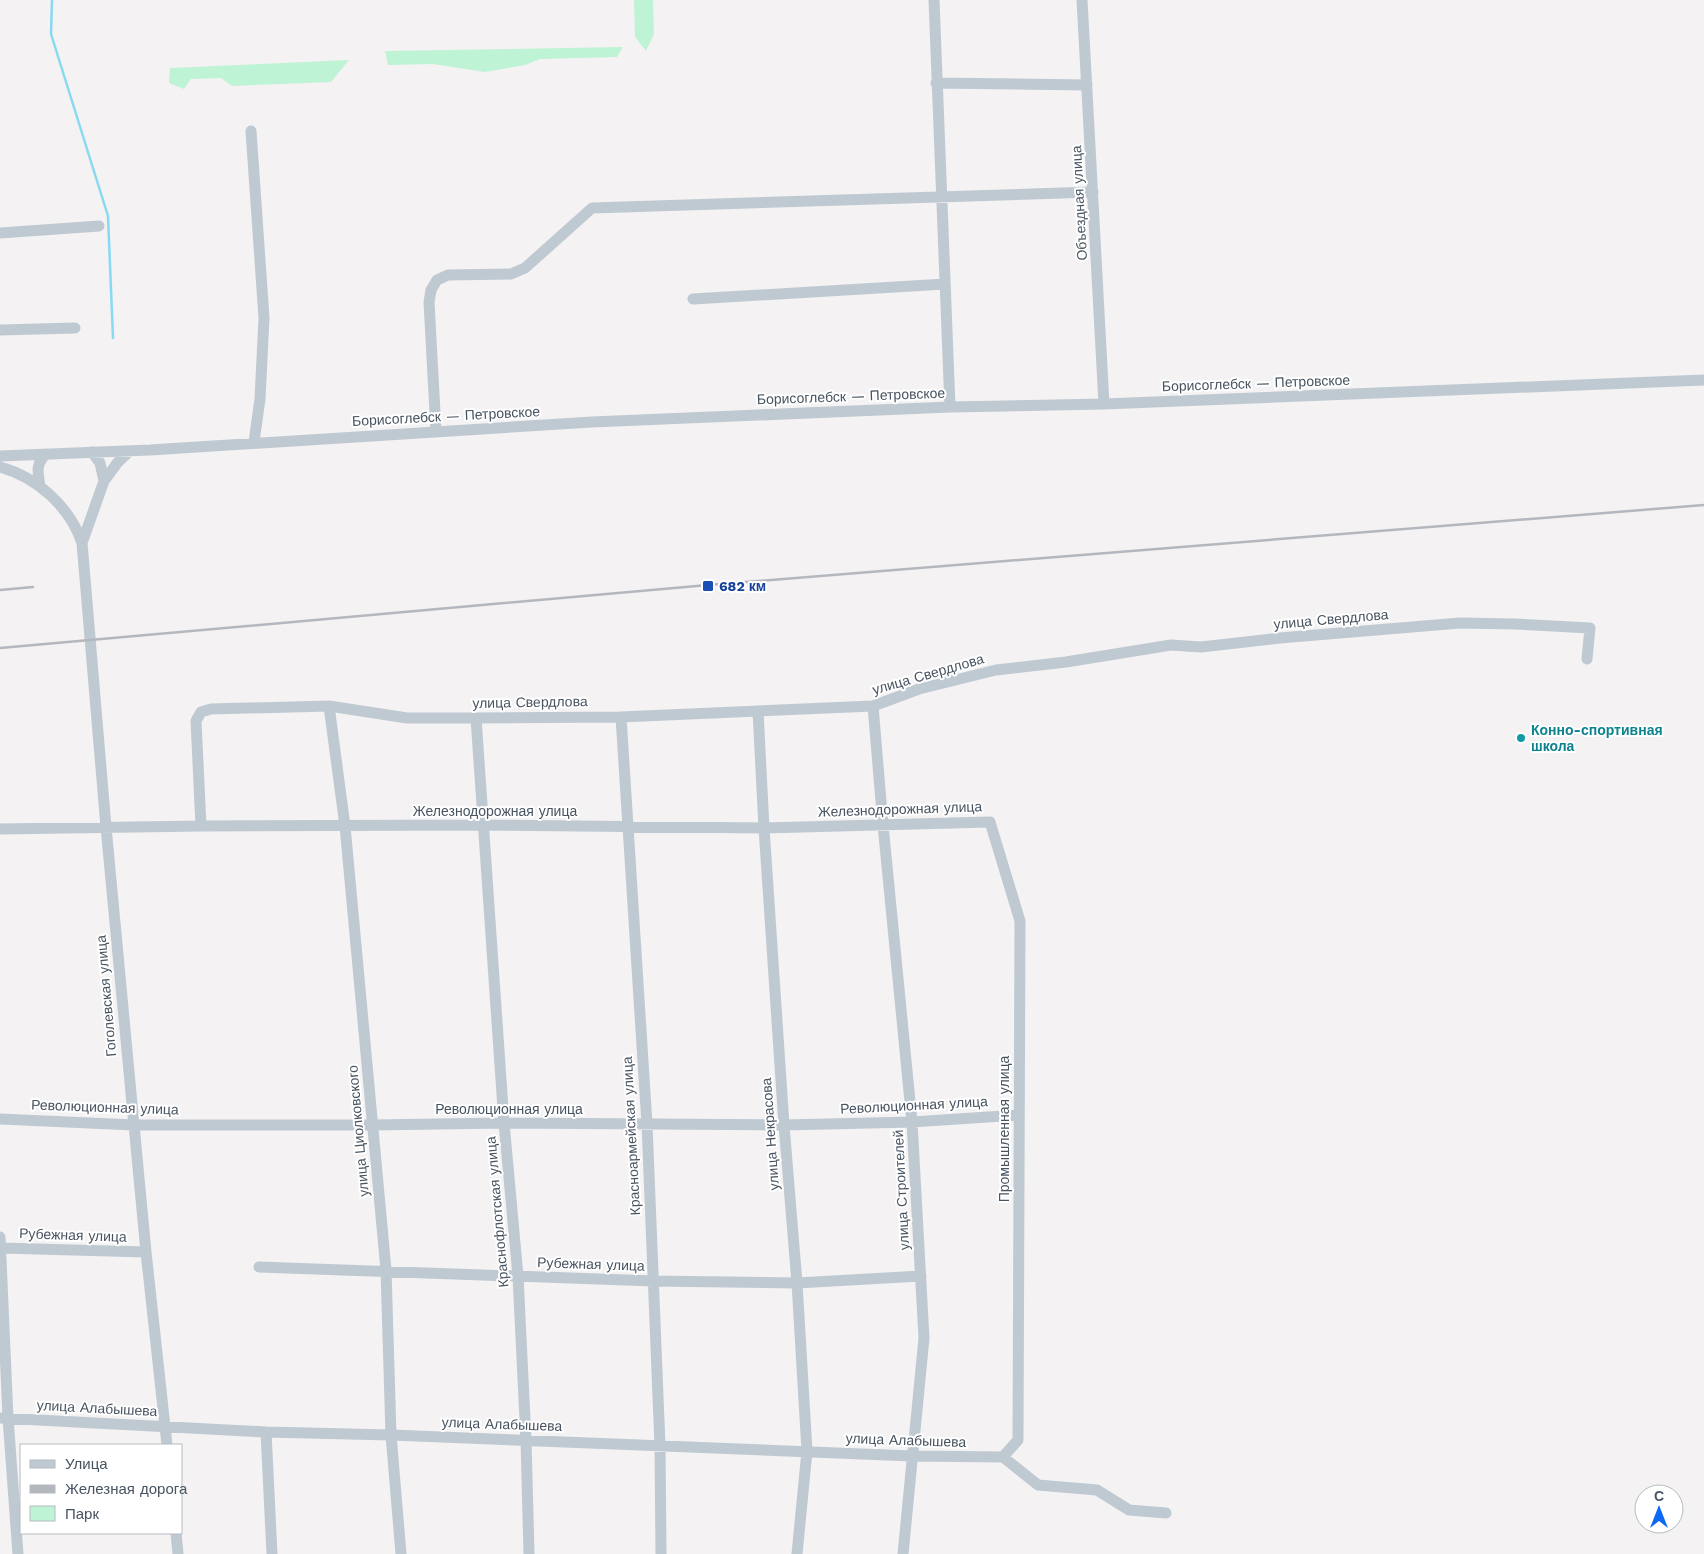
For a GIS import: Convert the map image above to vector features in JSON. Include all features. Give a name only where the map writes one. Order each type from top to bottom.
[{"type":"street","points":[[934,0],[950,407]]},
{"type":"street","name":"Объездная улица","points":[[1082,0],[1094,192],[1104,404]]},
{"type":"street","points":[[936,83],[1088,84]]},
{"type":"street","points":[[251,131],[264,318],[260,399],[254,442]]},
{"type":"street","points":[[436,431],[429,302],[431,290],[438,280],[448,275],[511,274],[525,268],[592,208],[1094,192]]},
{"type":"street","points":[[0,233],[99,226]]},
{"type":"street","points":[[693,299],[945,284]]},
{"type":"street","points":[[0,330],[75,328]]},
{"type":"street","name":"Борисоглебск — Петровское","points":[[0,456],[130,451],[602,422],[950,407],[1104,404],[1704,380]]},
{"type":"street","points":[[82,543],[104,481],[118,462],[130,451]]},
{"type":"street","points":[[92,452],[100,463],[104,481]]},
{"type":"street","points":[[40,487],[38,466],[40,460],[46,454]]},
{"type":"street","points":[[0,467],[11,470],[40,487],[55,500],[71,517],[82,543]]},
{"type":"street","name":"Гоголевская улица","points":[[82,543],[134,1125],[167,1444]]},
{"type":"street","name":"улица Свердлова","points":[[201,826],[196,721],[201,712],[211,709],[329,706],[407,718],[476,718],[621,717],[873,706],[918,689],[996,670],[1066,662],[1170,645],[1201,647],[1280,638],[1460,623],[1590,628],[1587,659]]},
{"type":"street","name":"улица Циолковского","points":[[329,706],[345,826],[386,1270],[391,1435],[401,1554]]},
{"type":"street","name":"улица Строителей","points":[[873,706],[912,1122],[924,1338],[903,1554]]},
{"type":"street","name":"улица Некрасова","points":[[758,712],[764,828],[784,1125],[797,1283],[807,1451],[797,1554]]},
{"type":"street","name":"Красноармейская улица","points":[[621,717],[647,1124],[660,1446],[660,1554]]},
{"type":"street","name":"Краснофлотская улица","points":[[476,718],[504,1123],[518,1276],[526,1440],[529,1554]]},
{"type":"street","name":"Железнодорожная улица","points":[[0,829],[484,825],[764,828],[990,822]]},
{"type":"street","name":"Промышленная улица","points":[[990,822],[1020,921],[1018,1440],[1003,1457]]},
{"type":"street","name":"Революционная улица","points":[[0,1119],[134,1125],[504,1123],[784,1125],[912,1122],[1019,1115]]},
{"type":"street","points":[[0,1244],[4,1418],[18,1554]]},
{"type":"street","name":"Рубежная улица","points":[[0,1244],[146,1252]]},
{"type":"street","name":"Рубежная улица","points":[[259,1267],[386,1270],[653,1281],[797,1283],[921,1276]]},
{"type":"street","name":"улица Алабышева","points":[[4,1418],[266,1432],[526,1440],[912,1456],[1003,1457]]},
{"type":"street","points":[[266,1432],[272,1554]]},
{"type":"street","points":[[1003,1457],[1038,1485],[1097,1490],[1129,1510],[1166,1513]]},
{"type":"street","points":[[176,1534],[178,1554]]},
{"type":"green space","points":[[634,0],[653,0],[654,34],[646,51],[635,37]]},
{"type":"green space","points":[[623,47],[617,57],[540,59],[525,65],[485,72],[433,64],[388,65],[385,51]]},
{"type":"green space","points":[[349,60],[331,82],[232,86],[221,78],[191,79],[184,89],[169,83],[170,68]]},
{"type":"waterway","points":[[52,0],[51,34],[108,216],[113,338]]},
{"type":"railway","points":[[0,648],[708,585],[1704,505]]},
{"type":"railway","points":[[0,590],[33,587]]},
{"type":"place","name":"682 км","points":[[708,586]]},
{"type":"place","name":"Конно-спортивная школа","points":[[1521,738]]}]
